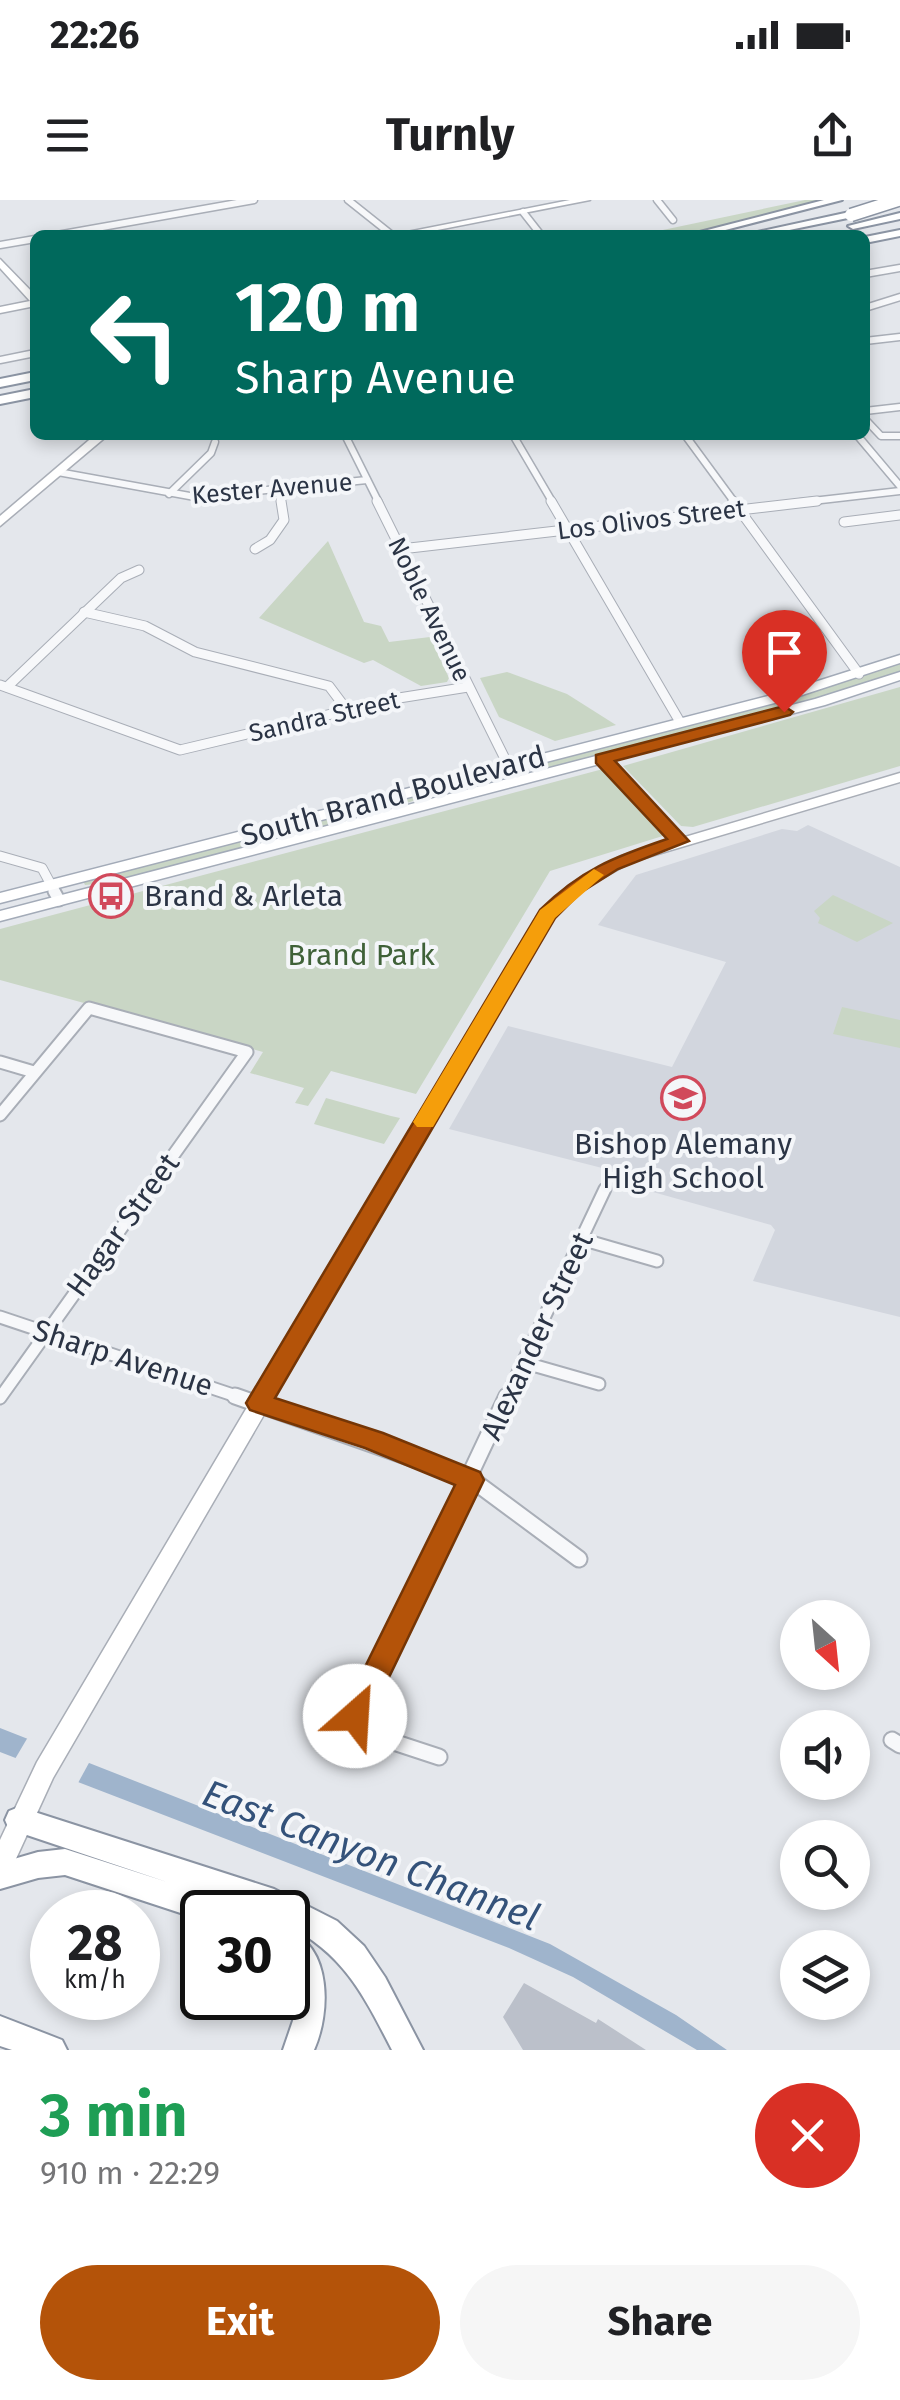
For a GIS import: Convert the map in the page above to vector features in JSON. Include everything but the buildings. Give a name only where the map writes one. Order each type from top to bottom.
[{"type":"highway","points":[[713,230],[838,200]]},
{"type":"highway","points":[[811,229],[887,204],[899,204]]},
{"type":"highway","points":[[851,215],[899,204]]},
{"type":"highway","points":[[811,229],[900,216]]},
{"type":"highway","points":[[870,239],[900,233]]},
{"type":"highway","points":[[870,249],[900,244]]},
{"type":"highway","points":[[0,383],[30,377]]},
{"type":"highway","points":[[0,400],[30,394]]},
{"type":"highway","points":[[10,1828],[274,1903],[327,1931],[354,1956],[408,2050]]},
{"type":"highway","points":[[0,1876],[38,1864],[64,1862],[180,1899]]},
{"type":"highway","points":[[298,2050],[311,2022],[310,1992]]},
{"type":"highway","points":[[0,2031],[52,2050]]},
{"type":"main road","points":[[422,230],[585,200]]},
{"type":"main road","points":[[0,262],[30,296]]},
{"type":"main road","points":[[0,310],[30,303]]},
{"type":"main road","points":[[1,520],[96,440]]},
{"type":"main road","name":"South Brand Boulevard","points":[[0,916],[56,892],[507,766],[859,674],[900,658]]},
{"type":"main road","name":"South Brand Boulevard","points":[[0,898],[56,892],[516,781],[820,702],[900,676]]},
{"type":"main road","points":[[0,1866],[10,1828],[547,914],[573,889],[611,864],[900,777]]},
{"type":"street","points":[[85,230],[254,200]]},
{"type":"street","points":[[348,200],[387,230]]},
{"type":"street","points":[[657,200],[673,220]]},
{"type":"street","points":[[523,212],[538,230]]},
{"type":"street","points":[[0,245],[30,240]]},
{"type":"street","points":[[870,273],[900,268]]},
{"type":"street","points":[[870,306],[900,297]]},
{"type":"street","points":[[870,340],[900,334]]},
{"type":"street","points":[[0,360],[30,355]]},
{"type":"street","points":[[870,410],[900,407]]},
{"type":"street","points":[[870,424],[881,436],[900,436]]},
{"type":"street","name":"Noble Avenue","points":[[347,440],[516,781]]},
{"type":"street","points":[[516,440],[680,722]]},
{"type":"street","points":[[689,440],[859,674]]},
{"type":"street","points":[[861,440],[900,488]]},
{"type":"street","points":[[168,494],[211,453],[215,442]]},
{"type":"street","name":"Kester Avenue","points":[[58,472],[168,494],[224,497],[367,480]]},
{"type":"street","name":"Los Olivos Street","points":[[401,548],[900,488]]},
{"type":"street","points":[[255,549],[270,540],[284,520],[280,490]]},
{"type":"street","points":[[844,522],[900,515]]},
{"type":"street","points":[[3,686],[121,578],[139,570]]},
{"type":"street","points":[[84,612],[145,626],[195,652],[329,686],[347,710]]},
{"type":"street","name":"Sandra Street","points":[[3,686],[180,750],[347,710],[468,687]]},
{"type":"street","points":[[602,759],[680,841]]},
{"type":"street","points":[[0,856],[42,868],[56,892]]},
{"type":"street","name":"Hagar Street","points":[[0,1398],[246,1052],[89,1008],[34,1072]]},
{"type":"street","points":[[0,1062],[34,1072],[0,1115]]},
{"type":"street","name":"Alexander Street","points":[[440,1757],[366,1734],[355,1710],[367,1693],[471,1480],[522,1362],[605,1189]]},
{"type":"street","points":[[581,1240],[657,1261]]},
{"type":"street","name":"Sharp Avenue","points":[[0,1318],[374,1440],[471,1480],[579,1559]]},
{"type":"street","points":[[522,1362],[599,1384]]},
{"type":"shaded area","name":"Bishop Alemany High School","points":[[808,825],[900,867],[900,1317],[753,1281],[775,1230],[771,1225],[617,1182],[623,1166],[610,1170],[449,1129],[508,1026],[672,1067],[726,962],[598,925],[636,875],[782,829],[797,831]]},
{"type":"green space","points":[[805,200],[827,200],[705,230],[663,230]]},
{"type":"green space","points":[[328,541],[364,622],[381,626],[389,642],[430,637],[449,678],[447,682],[421,686],[373,660],[364,663],[259,618]]},
{"type":"green space","points":[[900,663],[900,671],[814,699],[544,769],[533,770],[528,765],[816,691]]},
{"type":"green space","points":[[507,672],[567,694],[616,725],[555,741],[499,717],[480,678]]},
{"type":"green space","points":[[900,687],[900,766],[693,827],[681,826],[623,766]]},
{"type":"green space","name":"Brand Park","points":[[603,769],[666,835],[550,871],[416,1094],[331,1071],[308,1106],[295,1103],[304,1088],[250,1073],[263,1052],[0,980],[0,929]]},
{"type":"green space","points":[[482,778],[386,810],[108,883],[85,885],[83,881]]},
{"type":"green space","points":[[833,895],[893,923],[857,942],[818,923],[820,918],[814,911]]},
{"type":"green space","points":[[842,1007],[900,1020],[900,1048],[833,1034]]},
{"type":"green space","points":[[326,1098],[400,1118],[384,1144],[314,1124]]},
{"type":"water","points":[[0,1728],[550,1944],[676,2015],[727,2050],[697,2050],[573,1977],[509,1948],[0,1752]]},
{"type":"pier","points":[[28,1737],[90,1761],[78,1783],[15,1759]]},
{"type":"slow traffic","points":[[425,1122],[547,914],[594,875]]},
{"type":"place","name":"Brand & Arleta","points":[[111,896]]},
{"type":"place","name":"Bishop Alemany High School","points":[[683,1098]]},
{"type":"route","points":[[355,1716],[471,1480],[374,1440],[259,1403],[547,914],[573,889],[611,864],[680,841],[602,759],[784,712]]},
{"type":"water label","name":"East Canyon Channel","points":[[371,1855]]}]
